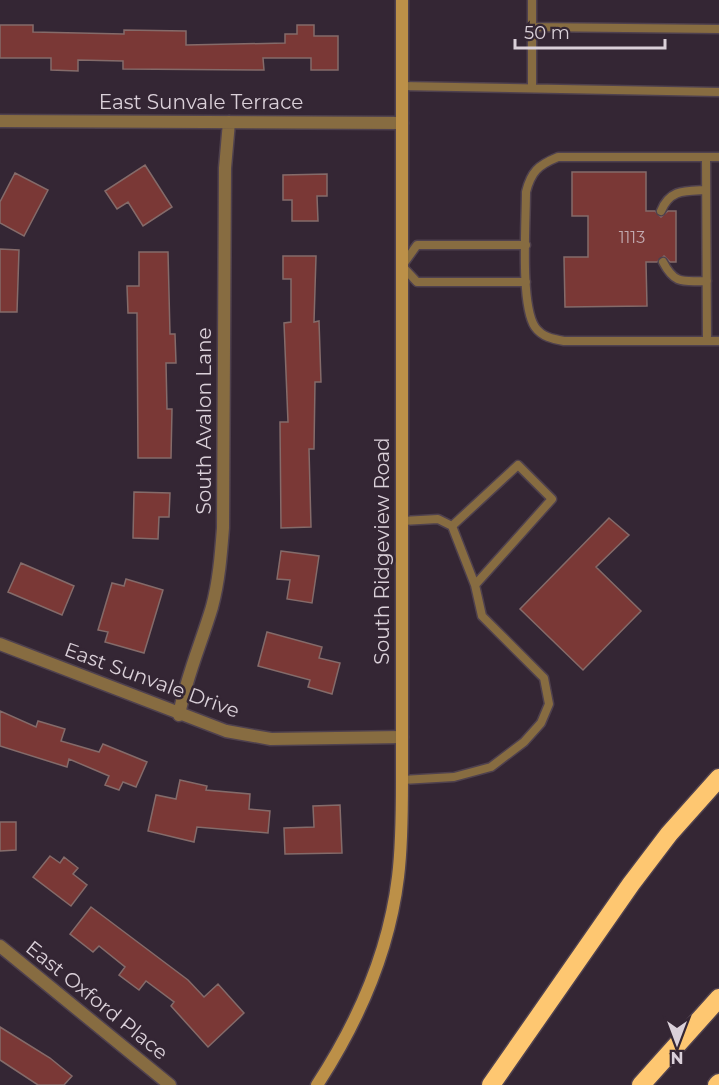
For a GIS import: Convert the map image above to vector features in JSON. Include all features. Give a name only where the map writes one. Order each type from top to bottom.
[{"type":"highway","points":[[491,1085],[631,884],[669,834],[719,778]]},
{"type":"highway","points":[[641,1085],[719,998]]},
{"type":"main road","name":"South Ridgeview Road","points":[[317,1085],[340,1050],[368,993],[386,939],[398,877],[402,780],[402,0]]},
{"type":"street","name":"East Sunvale Terrace","points":[[0,121],[402,123]]},
{"type":"street","name":"South Avalon Lane","points":[[179,715],[186,680],[213,604],[220,568],[223,528],[225,168],[229,122]]},
{"type":"street","name":"East Sunvale Drive","points":[[0,644],[179,715],[226,731],[271,739],[402,737]]},
{"type":"street","name":"East Oxford Place","points":[[0,946],[170,1085]]},
{"type":"lane","points":[[532,0],[532,88]]},
{"type":"lane","points":[[532,27],[719,29]]},
{"type":"lane","points":[[401,86],[719,92]]},
{"type":"lane","points":[[706,157],[707,341]]},
{"type":"lane","points":[[719,157],[558,158],[540,164],[530,176],[526,192],[527,309],[535,327],[547,338],[564,341],[719,341]]},
{"type":"lane","points":[[661,211],[665,200],[672,194],[681,191],[706,190]]},
{"type":"lane","points":[[526,245],[417,245],[402,266],[417,282],[526,282]]},
{"type":"lane","points":[[663,262],[669,275],[677,281],[707,282]]},
{"type":"lane","points":[[452,526],[518,465],[552,499],[474,585]]},
{"type":"lane","points":[[402,520],[438,519],[452,526],[474,585],[482,616],[544,678],[549,704],[541,723],[524,742],[491,767],[454,777],[402,780]]},
{"type":"building","points":[[0,25],[33,25],[33,32],[124,34],[124,30],[186,31],[186,45],[285,43],[285,34],[297,34],[297,25],[314,25],[314,36],[338,36],[338,70],[311,70],[311,58],[263,58],[264,70],[123,69],[123,61],[78,60],[78,71],[51,70],[51,58],[0,58]]},
{"type":"building","points":[[145,165],[172,207],[143,226],[128,202],[117,209],[105,191]]},
{"type":"building","points":[[572,172],[646,172],[646,211],[655,211],[661,217],[668,211],[676,211],[676,262],[670,262],[664,256],[657,262],[646,262],[647,306],[565,307],[564,257],[588,257],[588,216],[572,216]]},
{"type":"building","points":[[15,173],[48,190],[24,236],[0,223],[0,202]]},
{"type":"building","points":[[327,174],[327,196],[317,196],[318,221],[292,221],[292,200],[283,200],[283,175]]},
{"type":"building","points":[[0,249],[19,250],[17,312],[0,312]]},
{"type":"building","points":[[139,252],[168,252],[170,334],[175,334],[176,363],[166,363],[167,409],[172,409],[171,458],[138,458],[137,313],[128,313],[127,286],[139,286]]},
{"type":"building","points":[[283,256],[316,256],[314,322],[319,321],[321,382],[315,382],[314,449],[309,449],[311,527],[281,528],[280,422],[288,422],[284,323],[291,322],[291,279],[283,279]]},
{"type":"building","points":[[134,492],[170,493],[169,517],[159,517],[158,539],[133,538]]},
{"type":"building","points":[[609,518],[629,535],[596,567],[641,611],[583,670],[520,609]]},
{"type":"building","points":[[281,551],[319,556],[312,603],[287,599],[290,580],[277,579]]},
{"type":"building","points":[[21,563],[74,586],[62,615],[8,592]]},
{"type":"building","points":[[126,579],[163,590],[144,653],[105,642],[108,632],[98,630],[112,583],[124,586]]},
{"type":"building","points":[[267,632],[322,647],[319,658],[340,663],[332,694],[308,687],[310,680],[258,666]]},
{"type":"building","points":[[0,711],[36,727],[38,721],[65,729],[61,741],[99,752],[103,744],[147,762],[136,787],[123,782],[119,790],[105,785],[109,776],[69,759],[67,767],[0,746]]},
{"type":"building","points":[[180,780],[207,786],[206,790],[250,794],[249,809],[270,811],[268,833],[197,827],[194,842],[148,831],[156,795],[176,799]]},
{"type":"building","points":[[340,805],[342,853],[285,854],[284,828],[314,827],[313,806]]},
{"type":"building","points":[[0,822],[16,822],[16,850],[0,851]]},
{"type":"building","points":[[50,856],[60,863],[64,857],[78,868],[73,874],[87,885],[71,906],[33,877]]},
{"type":"building","points":[[91,907],[188,980],[204,997],[218,984],[244,1013],[208,1047],[171,1006],[174,1002],[146,981],[139,990],[119,975],[125,967],[99,946],[93,952],[70,934]]},
{"type":"building","points":[[0,1027],[50,1058],[72,1076],[64,1085],[38,1085],[0,1060]]}]
